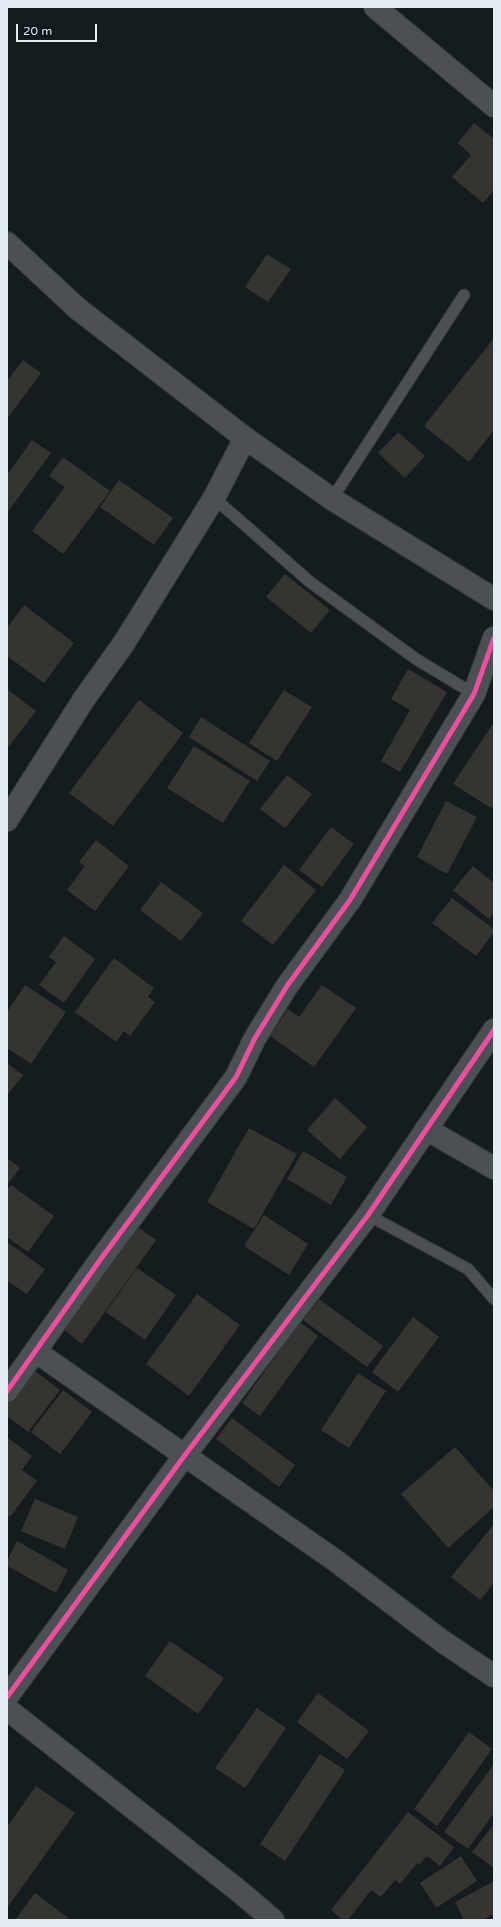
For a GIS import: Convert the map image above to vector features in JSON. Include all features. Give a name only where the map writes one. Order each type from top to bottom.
[{"type":"street","points":[[376,7],[494,106]]},
{"type":"street","points":[[7,243],[78,309],[245,438],[332,499],[494,599]]},
{"type":"street","points":[[10,808],[124,643],[214,498],[245,438]]},
{"type":"street","points":[[7,1391],[236,1077],[255,1038],[287,986],[350,900],[474,694],[494,638]]},
{"type":"street","points":[[7,1697],[185,1455],[368,1215],[494,1030]]},
{"type":"street","points":[[426,1129],[494,1168]]},
{"type":"street","points":[[35,1351],[336,1561],[442,1641],[494,1676]]},
{"type":"street","points":[[7,1709],[239,1891],[273,1920]]},
{"type":"lane","points":[[332,499],[464,295]]},
{"type":"lane","points":[[214,498],[310,582],[416,659],[474,694]]},
{"type":"lane","points":[[368,1215],[468,1269],[494,1299]]},
{"type":"building","points":[[474,123],[494,139],[494,190],[483,203],[452,177],[471,155],[458,143]]},
{"type":"building","points":[[267,254],[291,269],[268,302],[245,287]]},
{"type":"building","points":[[494,338],[494,430],[469,462],[424,426]]},
{"type":"building","points":[[23,360],[41,373],[7,419],[7,381]]},
{"type":"building","points":[[398,432],[425,456],[405,478],[378,453]]},
{"type":"building","points":[[32,440],[51,453],[7,513],[7,475]]},
{"type":"building","points":[[63,457],[110,491],[63,554],[32,531],[65,487],[49,476]]},
{"type":"building","points":[[119,480],[173,518],[154,545],[100,507]]},
{"type":"building","points":[[285,574],[330,610],[311,633],[266,597]]},
{"type":"building","points":[[24,605],[74,643],[44,683],[7,656],[7,628]]},
{"type":"building","points":[[408,669],[447,692],[400,772],[381,761],[410,710],[391,699]]},
{"type":"building","points":[[7,689],[36,711],[7,749]]},
{"type":"building","points":[[284,690],[312,707],[277,761],[249,743]]},
{"type":"building","points":[[139,700],[183,733],[113,826],[69,793]]},
{"type":"building","points":[[201,717],[270,761],[257,781],[189,737]]},
{"type":"building","points":[[492,725],[494,726],[494,804],[491,808],[453,784]]},
{"type":"building","points":[[194,746],[250,781],[223,823],[167,788]]},
{"type":"building","points":[[287,775],[312,794],[285,828],[260,809]]},
{"type":"building","points":[[446,801],[477,817],[447,874],[417,857]]},
{"type":"building","points":[[331,827],[354,844],[322,887],[299,870]]},
{"type":"building","points":[[96,840],[129,866],[95,911],[67,890],[85,866],[79,862]]},
{"type":"building","points":[[284,865],[316,890],[273,945],[241,921]]},
{"type":"building","points":[[473,866],[494,883],[494,913],[489,919],[453,890]]},
{"type":"building","points":[[161,882],[203,913],[181,941],[140,910]]},
{"type":"building","points":[[452,898],[494,929],[494,932],[476,956],[432,923]]},
{"type":"building","points":[[64,936],[95,959],[64,1003],[39,985],[56,962],[49,957]]},
{"type":"building","points":[[114,958],[154,988],[148,997],[155,1002],[130,1036],[124,1031],[116,1042],[75,1012]]},
{"type":"building","points":[[25,985],[66,1012],[31,1064],[7,1048],[7,1012]]},
{"type":"building","points":[[322,985],[356,1008],[314,1067],[270,1036],[288,1009],[299,1017]]},
{"type":"building","points":[[7,1063],[23,1075],[7,1095]]},
{"type":"building","points":[[335,1098],[367,1127],[340,1159],[307,1130]]},
{"type":"building","points":[[249,1128],[297,1154],[254,1229],[207,1202]]},
{"type":"building","points":[[303,1151],[347,1177],[331,1205],[287,1179]]},
{"type":"building","points":[[7,1158],[20,1168],[7,1185]]},
{"type":"building","points":[[11,1185],[54,1216],[28,1252],[7,1237],[7,1190]]},
{"type":"building","points":[[264,1215],[308,1244],[289,1275],[244,1246]]},
{"type":"building","points":[[138,1227],[156,1240],[82,1344],[64,1330]]},
{"type":"building","points":[[7,1242],[45,1269],[27,1294],[7,1281]]},
{"type":"building","points":[[137,1268],[176,1295],[145,1340],[106,1312]]},
{"type":"building","points":[[197,1294],[240,1325],[189,1396],[146,1364]]},
{"type":"building","points":[[319,1299],[383,1346],[367,1367],[303,1320]]},
{"type":"building","points":[[413,1317],[439,1337],[398,1392],[372,1372]]},
{"type":"building","points":[[300,1322],[318,1336],[260,1416],[242,1403]]},
{"type":"building","points":[[31,1368],[60,1390],[28,1432],[7,1416],[7,1398]]},
{"type":"building","points":[[358,1373],[386,1391],[349,1448],[321,1430]]},
{"type":"building","points":[[63,1390],[92,1412],[60,1454],[31,1432]]},
{"type":"building","points":[[232,1418],[295,1465],[279,1487],[216,1439]]},
{"type":"building","points":[[7,1437],[32,1456],[22,1470],[37,1481],[10,1517],[7,1514]]},
{"type":"building","points":[[455,1447],[494,1491],[494,1507],[448,1548],[401,1494]]},
{"type":"building","points":[[35,1499],[78,1517],[65,1549],[21,1531]]},
{"type":"building","points":[[494,1524],[494,1583],[480,1600],[451,1577]]},
{"type":"building","points":[[17,1541],[68,1570],[56,1593],[7,1566],[7,1561]]},
{"type":"building","points":[[170,1641],[224,1678],[198,1714],[145,1676]]},
{"type":"building","points":[[318,1693],[369,1731],[347,1759],[297,1722]]},
{"type":"building","points":[[257,1708],[286,1728],[245,1788],[215,1768]]},
{"type":"building","points":[[469,1732],[492,1749],[437,1826],[414,1809]]},
{"type":"building","points":[[320,1754],[345,1770],[285,1861],[260,1844]]},
{"type":"building","points":[[494,1764],[494,1813],[468,1849],[444,1832]]},
{"type":"building","points":[[36,1786],[75,1813],[7,1908],[7,1827]]},
{"type":"building","points":[[408,1812],[454,1847],[440,1866],[427,1856],[419,1865],[417,1863],[400,1884],[395,1880],[381,1897],[371,1890],[348,1920],[343,1920],[331,1910]]},
{"type":"building","points":[[494,1824],[494,1868],[472,1852]]},
{"type":"building","points":[[461,1856],[477,1881],[436,1908],[420,1883]]},
{"type":"building","points":[[494,1881],[494,1914],[482,1920],[464,1920],[455,1902]]},
{"type":"building","points":[[35,1893],[71,1920],[15,1920]]},
{"type":"cycle path","points":[[7,1391],[100,1260],[236,1077],[255,1038],[287,986],[350,900],[474,694],[494,638]]},
{"type":"cycle path","points":[[7,1697],[185,1455],[368,1215],[494,1030]]}]
